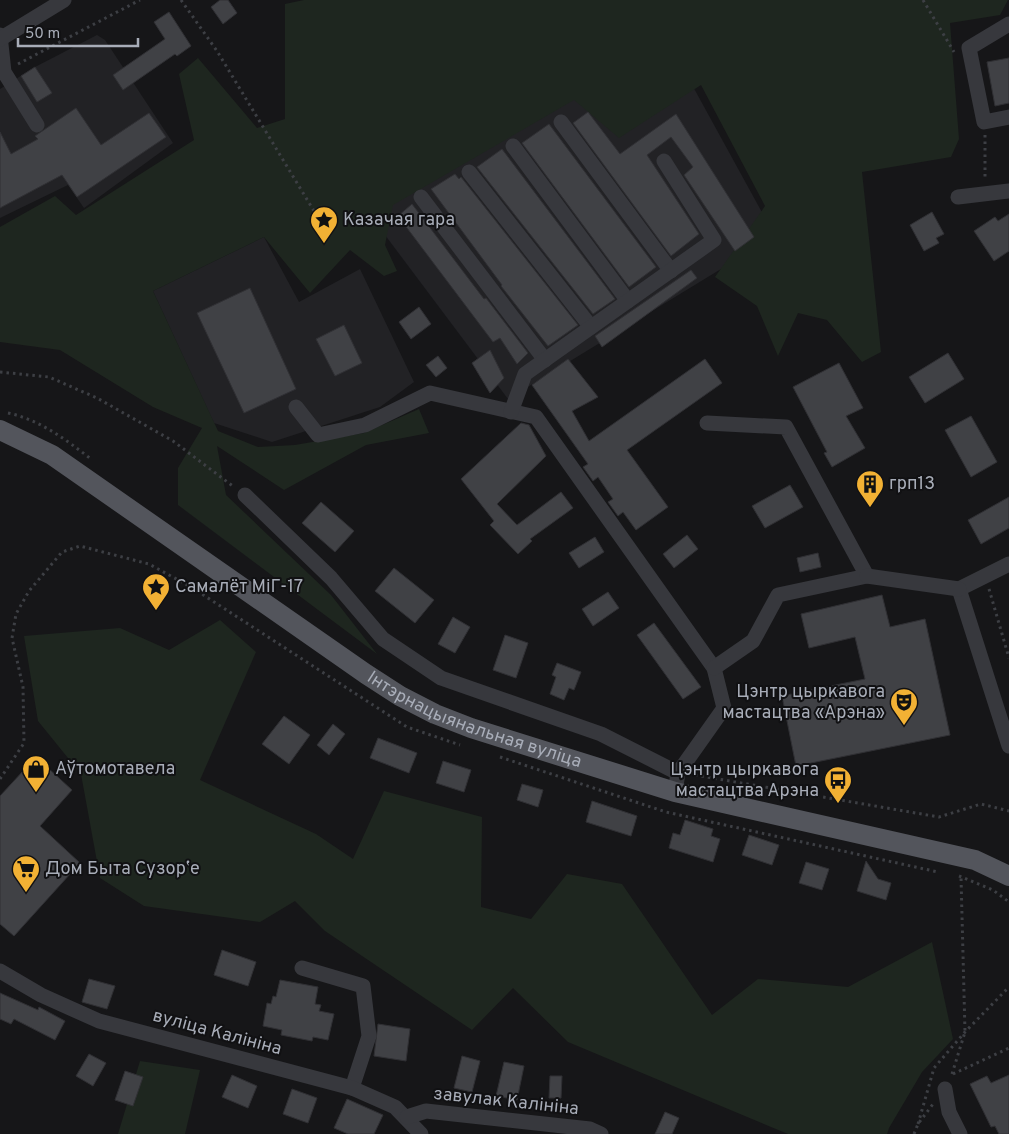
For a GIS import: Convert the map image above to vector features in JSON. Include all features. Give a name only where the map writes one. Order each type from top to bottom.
[{"type":"main road","name":"Інтэрнацыянальная вуліца","points":[[0,430],[52,455],[400,696],[471,728],[975,860],[1009,876]]},
{"type":"street","points":[[38,125],[4,72],[0,38],[64,0]]},
{"type":"street","points":[[1009,24],[969,48],[984,122],[1009,117]]},
{"type":"street","points":[[561,122],[671,271]]},
{"type":"street","points":[[513,146],[628,301]]},
{"type":"street","points":[[511,412],[525,374],[714,240],[664,160]]},
{"type":"street","points":[[469,172],[591,327]]},
{"type":"street","points":[[958,197],[1009,191]]},
{"type":"street","points":[[421,197],[545,360]]},
{"type":"street","points":[[245,495],[331,578],[383,639],[441,678],[601,734],[676,782],[724,708],[714,668],[536,417],[430,394],[364,425],[318,435],[296,407]]},
{"type":"street","points":[[706,423],[786,427],[867,576]]},
{"type":"street","points":[[714,668],[754,641],[778,595],[867,576],[960,589],[1009,564]]},
{"type":"street","points":[[960,589],[1007,730],[1009,746]]},
{"type":"street","points":[[302,968],[363,986],[369,1036],[352,1088]]},
{"type":"street","name":"вуліца Калініна","points":[[0,971],[41,995],[99,1021],[352,1088],[388,1103],[407,1117],[421,1134]]},
{"type":"street","points":[[945,1089],[949,1112],[960,1134]]},
{"type":"street","name":"завулак Калініна","points":[[407,1117],[426,1111],[590,1129],[600,1134]]},
{"type":"path","points":[[4,72],[140,0]]},
{"type":"path","points":[[181,0],[217,51],[314,211]]},
{"type":"path","points":[[923,0],[956,55]]},
{"type":"path","points":[[984,122],[986,194]]},
{"type":"path","points":[[0,372],[49,377],[97,398],[172,441],[245,495]]},
{"type":"path","points":[[0,411],[24,416],[44,426],[95,462]]},
{"type":"path","points":[[0,779],[24,743],[23,686],[12,638],[16,614],[30,591],[62,552],[80,546],[103,550],[149,564],[191,587]]},
{"type":"path","points":[[986,576],[1009,658]]},
{"type":"path","points":[[676,782],[939,817],[981,804],[1009,811]]},
{"type":"path","points":[[918,1124],[945,1089],[952,1074],[965,1032],[960,877]]},
{"type":"path","points":[[914,1134],[934,1068],[965,1032],[1009,987]]},
{"type":"path","points":[[952,1074],[1009,1048]]},
{"type":"shaded area","points":[[304,0],[1008,0],[1000,15],[950,23],[959,139],[951,157],[862,172],[881,352],[862,362],[827,320],[798,313],[778,356],[757,306],[715,277],[765,206],[701,85],[619,138],[574,100],[393,205],[385,245],[397,271],[384,276],[350,250],[310,293],[264,237],[153,291],[218,431],[258,447],[295,445],[364,433],[419,409],[429,433],[366,445],[284,490],[217,446],[226,495],[331,595],[377,654],[178,505],[178,468],[202,428],[153,407],[60,350],[0,342],[0,227],[55,196],[76,215],[194,140],[179,74],[198,58],[257,128],[285,119],[285,4]]},
{"type":"shaded area","points":[[97,35],[105,40],[173,143],[84,208],[68,185],[0,218],[0,89],[35,67]]},
{"type":"shaded area","points":[[586,77],[691,83],[775,236],[508,399],[367,211]]},
{"type":"shaded area","points":[[264,237],[299,302],[360,269],[414,382],[380,407],[272,442],[214,423],[153,291]]},
{"type":"shaded area","points":[[220,620],[256,652],[200,780],[316,834],[353,859],[384,791],[482,817],[481,907],[531,919],[567,874],[622,884],[712,1015],[758,979],[848,987],[932,942],[953,1039],[922,1072],[887,1134],[788,1134],[568,1042],[513,988],[472,1030],[325,931],[295,901],[260,922],[144,906],[100,878],[81,774],[38,721],[24,636],[120,628],[169,650]]},
{"type":"shaded area","points":[[140,1061],[200,1070],[185,1134],[118,1134]]},
{"type":"building","points":[[220,0],[228,0],[237,13],[223,24],[211,7]]},
{"type":"building","points":[[169,12],[191,46],[177,56],[175,54],[123,90],[113,75],[165,39],[154,22]]},
{"type":"building","points":[[1009,58],[1009,103],[995,106],[987,62]]},
{"type":"building","points":[[35,67],[52,93],[37,102],[21,76]]},
{"type":"building","points":[[76,108],[101,145],[149,113],[166,137],[77,197],[62,175],[0,208],[0,132],[11,154],[38,139],[35,136]]},
{"type":"building","points":[[588,112],[620,154],[676,114],[754,237],[735,251],[684,175],[693,167],[671,137],[647,155],[699,234],[671,256],[573,123]]},
{"type":"building","points":[[549,124],[656,267],[629,287],[522,143]]},
{"type":"building","points":[[502,149],[615,299],[593,314],[477,167]]},
{"type":"building","points":[[455,174],[459,179],[461,177],[578,325],[548,346],[501,286],[431,189]]},
{"type":"building","points":[[412,204],[484,299],[486,298],[528,353],[517,364],[500,338],[493,342],[398,216]]},
{"type":"building","points":[[932,212],[944,234],[936,238],[939,243],[924,251],[910,225]]},
{"type":"building","points":[[1009,214],[1009,251],[994,261],[974,231],[995,217],[998,221]]},
{"type":"building","points":[[691,270],[697,278],[602,347],[595,336]]},
{"type":"building","points":[[250,288],[296,389],[244,413],[197,313]]},
{"type":"building","points":[[419,307],[431,324],[411,339],[399,322]]},
{"type":"building","points":[[344,325],[362,363],[335,376],[316,339]]},
{"type":"building","points":[[490,350],[504,378],[490,393],[472,363]]},
{"type":"building","points":[[948,353],[964,379],[925,403],[909,377]]},
{"type":"building","points":[[438,356],[447,368],[436,377],[426,365]]},
{"type":"building","points":[[568,359],[598,397],[572,411],[589,441],[705,359],[722,383],[627,450],[668,507],[636,530],[623,512],[618,516],[608,502],[613,499],[598,477],[593,481],[583,467],[588,464],[532,385]]},
{"type":"building","points":[[839,363],[863,408],[846,416],[865,448],[832,467],[824,453],[827,452],[793,387]]},
{"type":"building","points":[[971,416],[997,462],[971,477],[945,430]]},
{"type":"building","points":[[521,423],[529,425],[546,456],[497,504],[517,525],[561,492],[573,508],[530,539],[532,541],[518,554],[490,525],[494,521],[461,479]]},
{"type":"building","points":[[790,485],[803,507],[765,528],[752,506]]},
{"type":"building","points":[[1009,497],[1009,528],[981,544],[968,520]]},
{"type":"building","points":[[321,502],[354,531],[335,552],[302,523]]},
{"type":"building","points":[[687,535],[698,549],[674,568],[663,554]]},
{"type":"building","points":[[595,537],[604,552],[579,568],[569,553]]},
{"type":"building","points":[[818,553],[821,567],[800,572],[797,558]]},
{"type":"building","points":[[394,568],[434,600],[415,623],[375,591]]},
{"type":"building","points":[[608,592],[619,608],[593,626],[582,609]]},
{"type":"building","points":[[882,595],[890,627],[925,619],[950,735],[796,766],[782,696],[865,679],[855,637],[809,648],[801,614]]},
{"type":"building","points":[[453,617],[470,627],[455,653],[438,644]]},
{"type":"building","points":[[654,623],[701,687],[683,699],[637,635]]},
{"type":"building","points":[[505,635],[528,643],[516,678],[493,670]]},
{"type":"building","points":[[557,663],[581,672],[574,690],[569,688],[564,700],[550,694],[556,677],[552,675]]},
{"type":"building","points":[[284,716],[310,735],[289,764],[262,744]]},
{"type":"building","points":[[333,724],[345,734],[329,755],[317,745]]},
{"type":"building","points":[[378,738],[417,753],[409,773],[370,758]]},
{"type":"building","name":"Дом Быта Сузорʼе","points":[[36,757],[72,790],[40,826],[80,863],[14,936],[0,924],[0,796]]},
{"type":"building","points":[[443,761],[471,770],[464,792],[436,783]]},
{"type":"building","points":[[522,784],[543,790],[538,807],[517,800]]},
{"type":"building","points":[[592,801],[637,816],[631,836],[586,822]]},
{"type":"building","points":[[685,820],[713,829],[711,836],[720,839],[713,862],[669,848],[673,833],[680,835]]},
{"type":"building","points":[[749,835],[779,845],[772,865],[742,855]]},
{"type":"building","points":[[866,861],[878,879],[891,883],[886,900],[857,891]]},
{"type":"building","points":[[806,862],[829,869],[822,890],[799,883]]},
{"type":"building","points":[[222,950],[256,962],[248,986],[214,975]]},
{"type":"building","points":[[89,979],[115,986],[107,1009],[82,1002]]},
{"type":"building","points":[[280,980],[318,987],[315,1004],[321,1005],[319,1011],[334,1014],[328,1040],[313,1037],[312,1041],[281,1035],[282,1030],[263,1026],[267,1003],[271,1004],[273,996],[276,997]]},
{"type":"building","points":[[0,993],[38,1010],[39,1007],[65,1021],[55,1040],[14,1019],[11,1024],[0,1019]]},
{"type":"building","points":[[378,1024],[410,1029],[406,1061],[374,1056]]},
{"type":"building","points":[[89,1054],[106,1063],[93,1086],[76,1076]]},
{"type":"building","points":[[462,1056],[480,1061],[472,1092],[454,1088]]},
{"type":"building","points":[[504,1062],[524,1066],[517,1100],[496,1096]]},
{"type":"building","points":[[125,1071],[143,1077],[133,1106],[115,1100]]},
{"type":"building","points":[[232,1075],[257,1086],[248,1108],[222,1097]]},
{"type":"building","points":[[1009,1075],[1009,1134],[999,1134],[995,1126],[991,1127],[970,1084],[987,1076],[991,1083]]},
{"type":"building","points":[[550,1076],[562,1076],[561,1098],[549,1098]]},
{"type":"building","points":[[292,1089],[317,1098],[308,1123],[283,1114]]},
{"type":"building","points":[[347,1099],[383,1115],[374,1134],[348,1134],[334,1128]]},
{"type":"building","points":[[665,1112],[679,1118],[672,1134],[655,1134]]},
{"type":"place","name":"Казачая гара","points":[[324,244]]},
{"type":"place","name":"грп13","points":[[870,508]]},
{"type":"place","name":"Самалёт МіГ-17","points":[[156,611]]},
{"type":"place","name":"Цэнтр цыркавога мастацтва «Арэна»","points":[[904,726]]},
{"type":"place","name":"Аўтомотавела","points":[[36,793]]},
{"type":"place","name":"Цэнтр цыркавога мастацтва Арэна","points":[[838,804]]},
{"type":"place","name":"Дом Быта Сузорʼе","points":[[26,893]]}]
